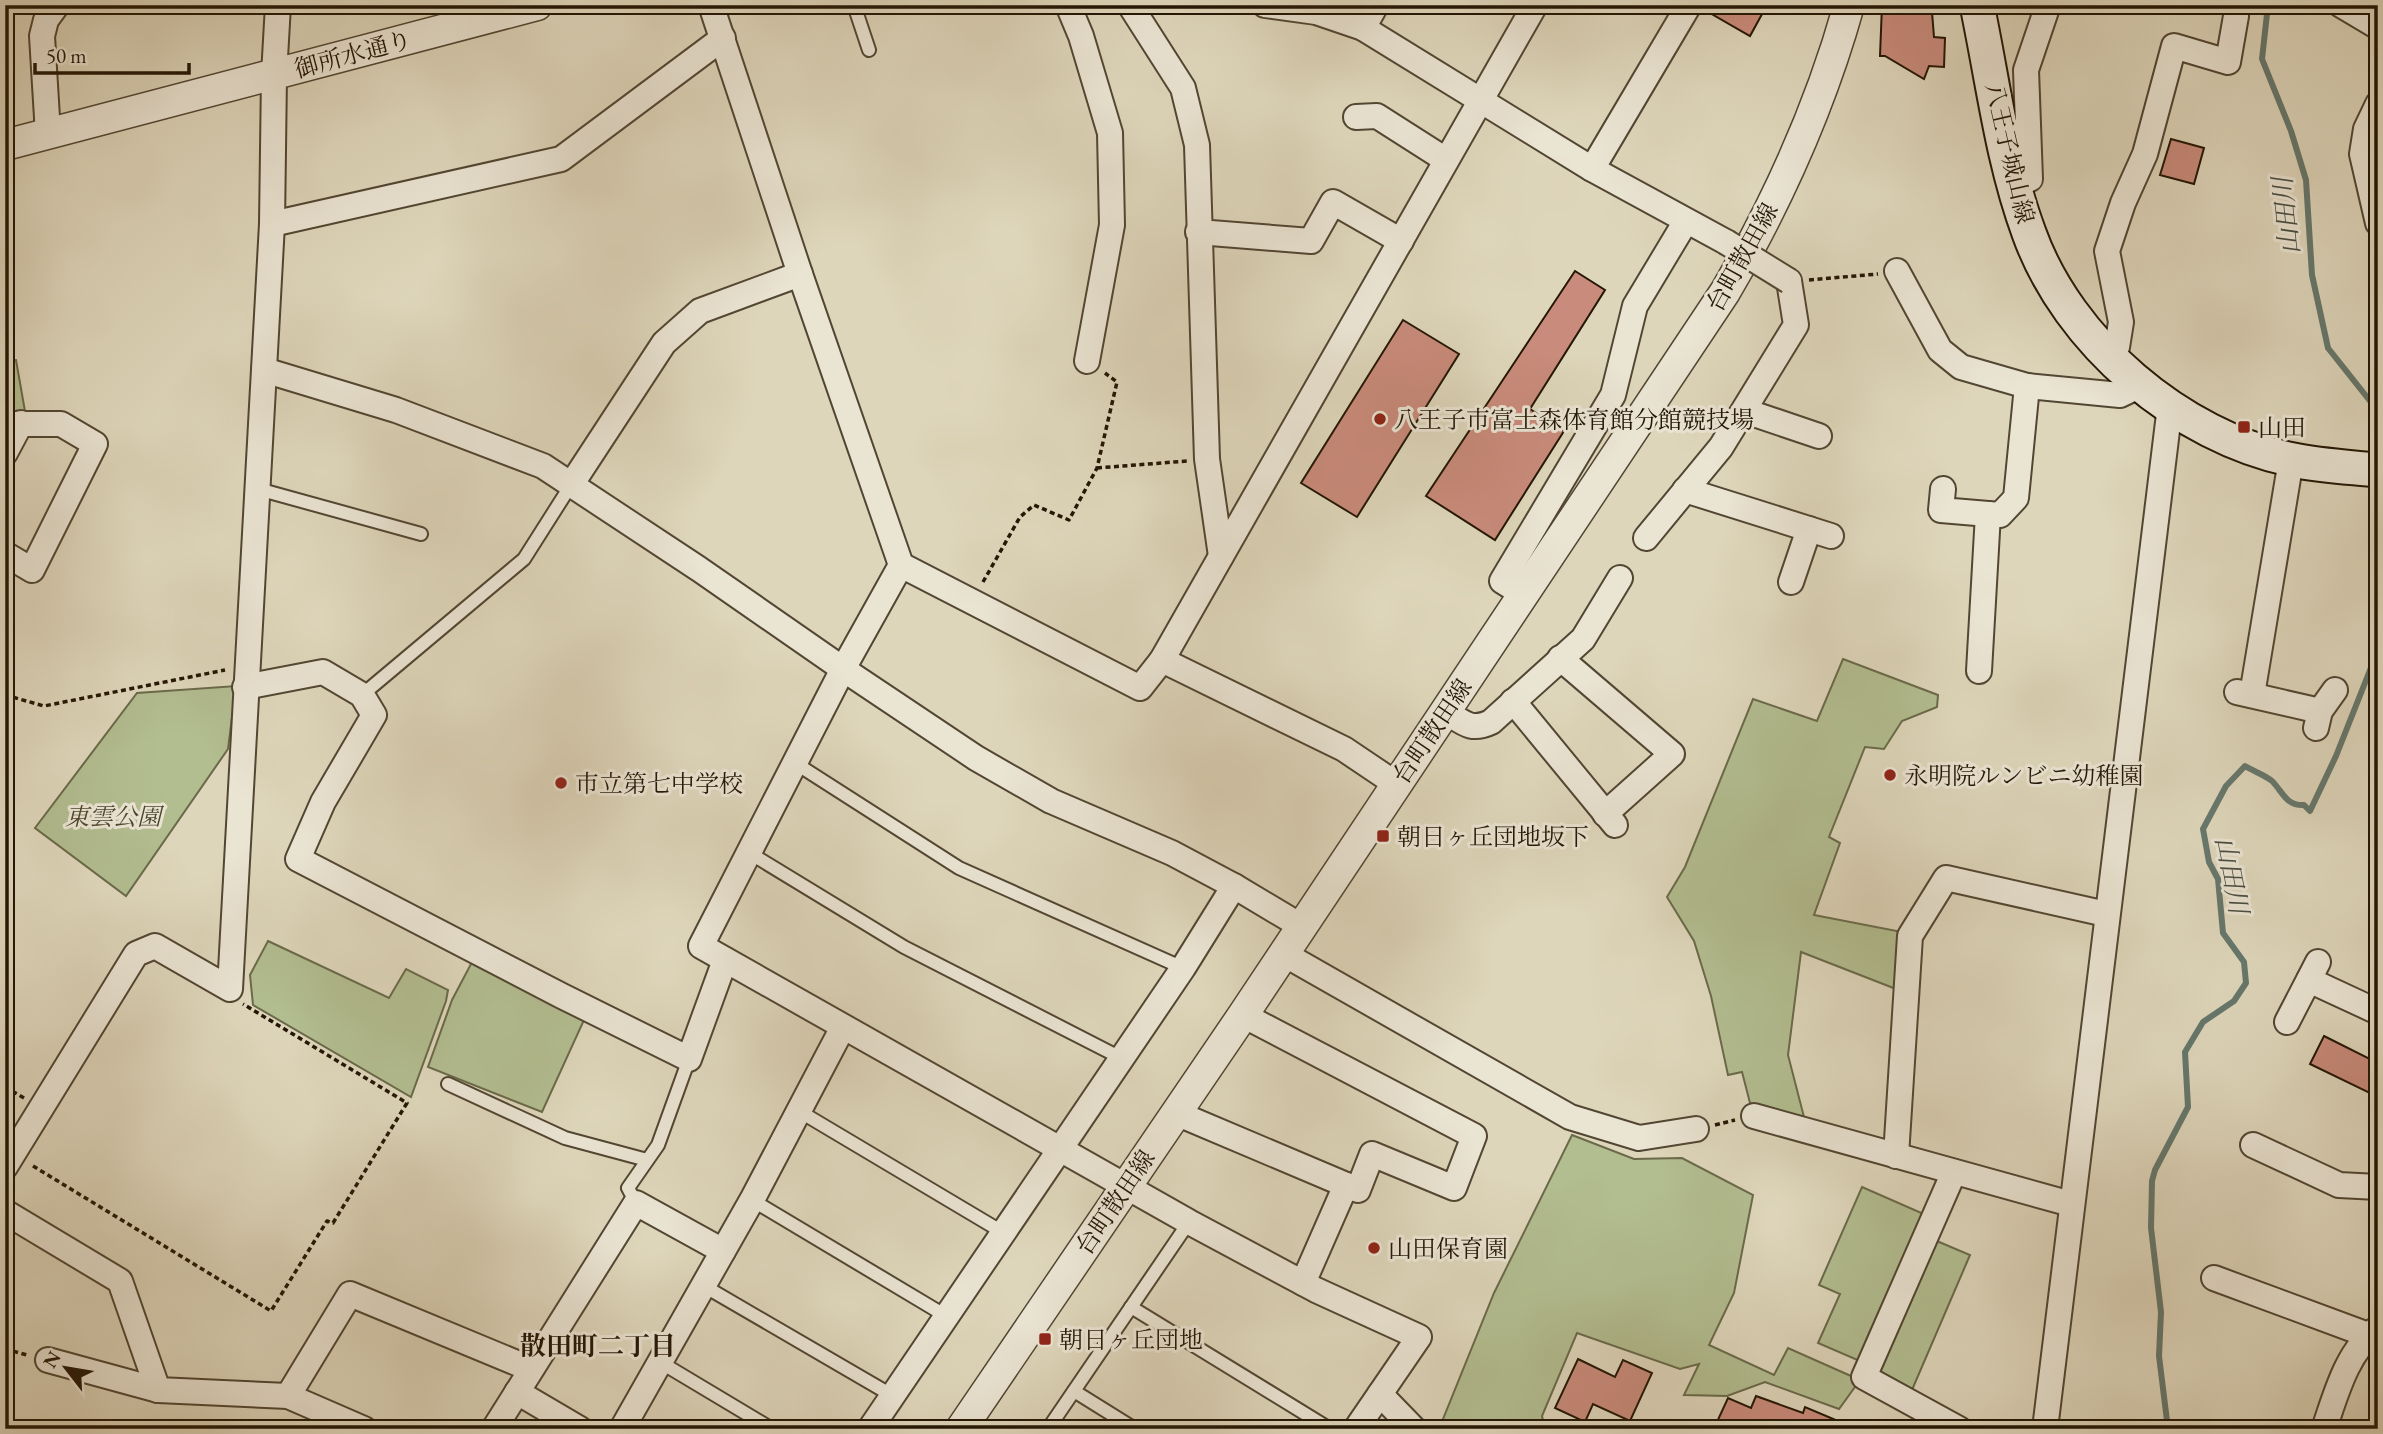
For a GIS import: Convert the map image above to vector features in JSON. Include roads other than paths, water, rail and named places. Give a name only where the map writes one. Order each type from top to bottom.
[{"type":"main road","name":"八王子城山線","points":[[1978,5],[2013,186],[2030,236],[2067,307],[2112,359],[2141,385],[2201,425],[2246,446],[2291,460],[2377,470]]},
{"type":"street","points":[[48,134],[42,36],[46,20],[57,5]]},
{"type":"street","points":[[9,1160],[136,954],[155,946],[230,989],[272,224],[278,5]]},
{"type":"street","name":"御所水通り","points":[[5,145],[537,5]]},
{"type":"street","points":[[711,5],[800,274],[901,565],[1140,688],[1161,660],[1535,5]]},
{"type":"street","points":[[1069,5],[1110,133],[1112,225],[1087,361]]},
{"type":"street","points":[[1130,5],[1183,88],[1197,145],[1207,459],[1221,556]]},
{"type":"street","points":[[1265,5],[1316,12],[1363,28],[1592,169],[1726,242],[1789,281],[1796,325],[1721,447],[1646,538]]},
{"type":"street","points":[[1363,28],[1376,5]]},
{"type":"street","points":[[1592,169],[1689,5]]},
{"type":"street","name":"台町散田線","points":[[961,1429],[1284,954],[1680,363],[1745,257],[1790,165],[1830,66],[1849,5]]},
{"type":"street","points":[[2013,186],[2030,179],[2026,70],[2048,5]]},
{"type":"street","points":[[2112,359],[2121,322],[2107,251],[2123,203],[2145,154],[2174,46],[2228,62],[2235,5]]},
{"type":"street","points":[[2341,5],[2378,27]]},
{"type":"street","points":[[272,224],[561,159],[723,38]]},
{"type":"street","points":[[2378,104],[2366,129],[2362,154],[2378,223]]},
{"type":"street","points":[[1356,117],[1377,116],[1446,160]]},
{"type":"street","points":[[1198,232],[1311,241],[1333,202],[1401,241]]},
{"type":"street","points":[[1523,594],[1502,581],[1613,395],[1635,306],[1686,221]]},
{"type":"street","points":[[1897,271],[1940,350],[1961,367],[2026,386],[2120,396],[2141,385]]},
{"type":"street","points":[[570,485],[664,343],[701,311],[800,274]]},
{"type":"street","points":[[264,369],[396,410],[542,466],[699,569],[976,758],[1051,801],[1172,853],[1301,926]]},
{"type":"street","points":[[1943,489],[1941,510],[2000,515],[2016,498],[2026,386]]},
{"type":"street","points":[[2045,1429],[2170,406]]},
{"type":"street","points":[[1745,411],[1819,436]]},
{"type":"street","points":[[5,453],[13,424],[61,424],[95,444],[32,570],[5,554]]},
{"type":"street","points":[[2291,460],[2245,693],[2318,720],[2335,690]]},
{"type":"street","points":[[1685,490],[1820,533],[1791,582]]},
{"type":"street","points":[[1979,671],[1988,514]]},
{"type":"street","points":[[901,565],[843,669],[701,946],[1189,1222],[1303,1283],[1419,1337],[1356,1429]]},
{"type":"street","points":[[1445,711],[1469,726],[1480,727],[1491,722],[1583,639],[1620,578]]},
{"type":"street","points":[[1513,701],[1611,820],[1672,754],[1560,658]]},
{"type":"street","points":[[1161,660],[1344,750],[1396,784]]},
{"type":"street","points":[[246,676],[323,672],[362,695],[374,715],[323,802],[298,859],[689,1059],[725,960]]},
{"type":"street","points":[[1896,1156],[1910,936],[1946,878],[2106,914]]},
{"type":"street","points":[[870,1429],[1184,968],[1234,886]]},
{"type":"street","points":[[1284,954],[1570,1117],[1639,1138],[1696,1129]]},
{"type":"street","points":[[2287,1023],[2313,971],[2378,1012]]},
{"type":"street","points":[[1176,1113],[1358,1190],[1372,1154],[1454,1188],[1474,1136],[1242,1015]]},
{"type":"street","points":[[622,1429],[705,1286],[843,1027]]},
{"type":"street","points":[[1754,1116],[2071,1204]]},
{"type":"street","points":[[2253,1145],[2339,1185],[2378,1187]]},
{"type":"street","points":[[1954,1172],[1864,1377],[1959,1429]]},
{"type":"street","points":[[1303,1283],[1346,1185]]},
{"type":"street","points":[[494,1429],[636,1203],[723,1251]]},
{"type":"street","points":[[5,1212],[120,1281],[158,1390]]},
{"type":"street","points":[[2214,1278],[2373,1332],[2341,1377],[2324,1429]]},
{"type":"street","points":[[288,1396],[350,1294],[531,1369]]},
{"type":"street","points":[[48,1360],[158,1390],[288,1396],[355,1427]]},
{"type":"street","points":[[517,1392],[580,1429]]},
{"type":"street","points":[[1380,1394],[1414,1429]]},
{"type":"lane","points":[[854,5],[869,50]]},
{"type":"lane","points":[[362,695],[524,559],[570,485]]},
{"type":"lane","points":[[258,489],[421,534]]},
{"type":"lane","points":[[795,763],[959,868],[1184,968]]},
{"type":"lane","points":[[748,852],[904,947],[1121,1058]]},
{"type":"lane","points":[[636,1203],[628,1188],[658,1145],[689,1059]]},
{"type":"lane","points":[[448,1084],[565,1138],[647,1160]]},
{"type":"lane","points":[[799,1111],[1004,1233]]},
{"type":"lane","points":[[752,1200],[946,1316]]},
{"type":"lane","points":[[1048,1429],[1189,1222]]},
{"type":"lane","points":[[705,1286],[893,1396]]},
{"type":"lane","points":[[1132,1307],[1330,1429]]},
{"type":"lane","points":[[660,1362],[772,1429]]},
{"type":"lane","points":[[1074,1391],[1135,1429]]},
{"type":"waterway","name":"山田川","points":[[2268,5],[2262,59],[2291,131],[2306,180],[2312,275],[2328,348],[2378,411]]},
{"type":"waterway","name":"山田川","points":[[2168,1429],[2159,1356],[2161,1312],[2151,1228],[2152,1181],[2155,1170],[2188,1107],[2185,1052],[2203,1022],[2234,1001],[2246,983],[2244,962],[2223,933],[2218,879],[2209,862],[2203,829],[2226,786],[2245,766],[2272,781],[2289,801],[2304,805],[2310,811],[2336,756],[2378,650]]},
{"type":"place","name":"八王子市富士森体育館分館競技場","points":[[1380,419]]},
{"type":"place","name":"山田","points":[[2244,427]]},
{"type":"place","name":"永明院ルンビニ幼稚園","points":[[1890,775]]},
{"type":"place","name":"市立第七中学校","points":[[561,783]]},
{"type":"place","name":"朝日ヶ丘団地坂下","points":[[1383,836]]},
{"type":"place","name":"山田保育園","points":[[1374,1248]]},
{"type":"place","name":"朝日ヶ丘団地","points":[[1045,1339]]},
{"type":"district","name":"散田町二丁目","points":[[598,1346]]},
{"type":"park label","name":"東雲公園","points":[[113,816]]}]
